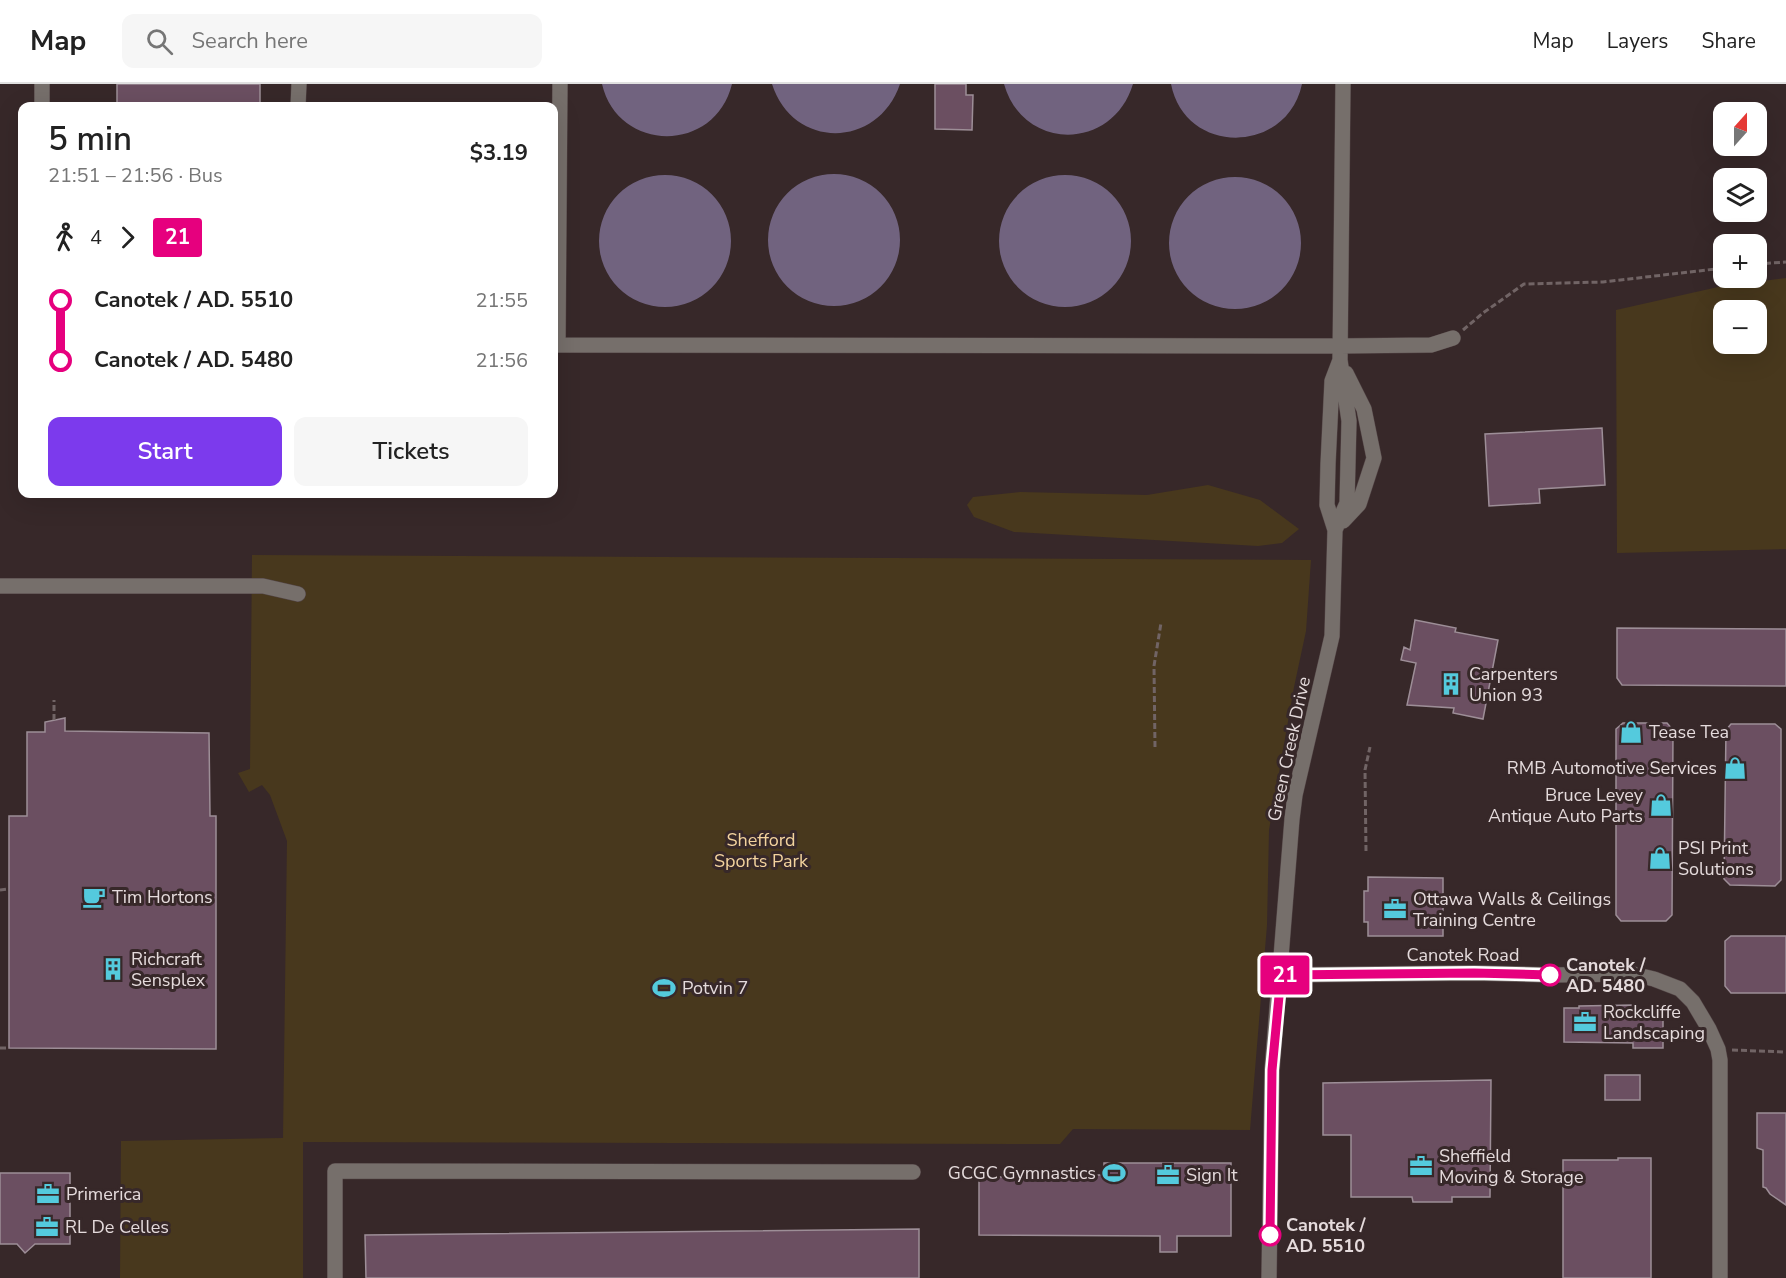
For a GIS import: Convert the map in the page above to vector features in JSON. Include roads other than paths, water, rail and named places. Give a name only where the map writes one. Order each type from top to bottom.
[{"type":"street","points":[[42,84],[42,102]]},
{"type":"street","points":[[298,102],[299,84]]},
{"type":"street","points":[[558,214],[560,84]]},
{"type":"street","points":[[1335,530],[1347,503],[1348,421],[1340,353],[1343,84]]},
{"type":"street","points":[[558,345],[1340,353],[1431,345],[1453,338]]},
{"type":"street","points":[[1335,530],[1359,504],[1374,458],[1364,409],[1340,353]]},
{"type":"street","name":"Green Creek Drive","points":[[1281,975],[1295,795],[1332,636],[1335,530]]},
{"type":"street","points":[[0,586],[263,586],[298,594]]},
{"type":"street","name":"Canotek Road","points":[[1281,975],[1633,974],[1680,989],[1693,1002],[1718,1049],[1720,1278]]},
{"type":"street","points":[[1269,1278],[1272,1070],[1281,975]]},
{"type":"street","points":[[334,1278],[335,1171],[913,1172]]},
{"type":"place","name":"Carpenters Union 93","points":[[1451,684]]},
{"type":"place","name":"Tease Tea","points":[[1631,732]]},
{"type":"place","name":"RMB Automotive Services","points":[[1735,768]]},
{"type":"place","name":"Bruce Levey Antique Auto Parts","points":[[1661,805]]},
{"type":"place","name":"PSI Print Solutions","points":[[1660,858]]},
{"type":"place","name":"Tim Hortons","points":[[94,897]]},
{"type":"place","name":"Ottawa Walls & Ceilings Training Centre","points":[[1395,909]]},
{"type":"place","name":"Richcraft Sensplex","points":[[113,969]]},
{"type":"place","name":"Canotek / AD. 5480","points":[[1550,975]]},
{"type":"place","name":"Potvin 7","points":[[664,988]]},
{"type":"place","name":"Rockcliffe Landscaping","points":[[1585,1022]]},
{"type":"place","name":"Sheffield Moving & Storage","points":[[1421,1166]]},
{"type":"place","name":"GCGC Gymnastics","points":[[1114,1173]]},
{"type":"place","name":"Sign It","points":[[1168,1175]]},
{"type":"place","name":"Primerica","points":[[48,1194]]},
{"type":"place","name":"RL De Celles","points":[[47,1227]]},
{"type":"place","name":"Canotek / AD. 5510","points":[[1270,1235]]},
{"type":"park label","name":"Shefford Sports Park","points":[[761,850]]}]
